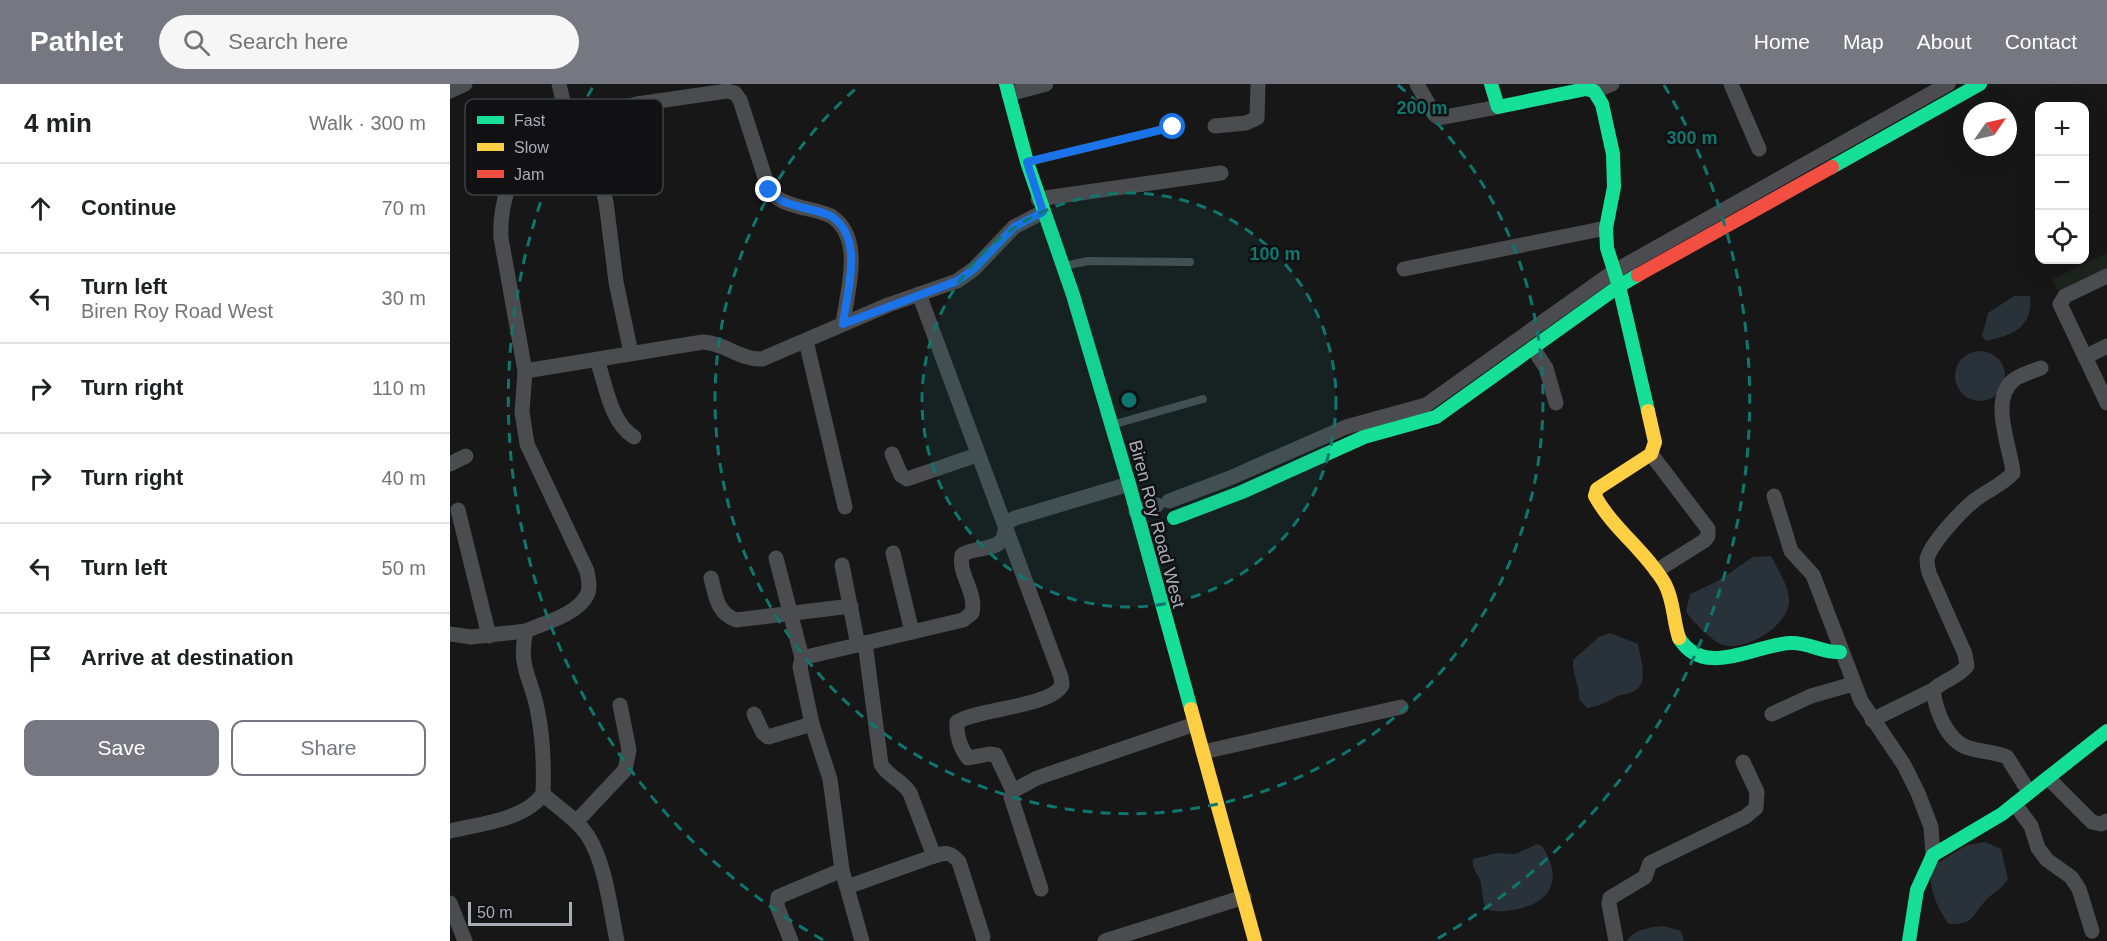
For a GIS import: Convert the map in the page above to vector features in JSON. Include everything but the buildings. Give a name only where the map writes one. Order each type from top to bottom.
[{"type":"street","points":[[450,91],[465,84]]},
{"type":"street","points":[[559,84],[563,99]]},
{"type":"street","points":[[1007,89],[1046,84]]},
{"type":"street","points":[[1215,126],[1246,123],[1257,118],[1258,84]]},
{"type":"street","points":[[1418,84],[1434,114],[1439,118],[1586,89],[1594,91],[1612,84]]},
{"type":"street","points":[[1491,84],[1498,107]]},
{"type":"street","points":[[1731,84],[1759,148]]},
{"type":"street","points":[[1136,512],[1230,478],[1346,427],[1426,405],[1616,279],[1806,162],[1948,84]]},
{"type":"street","points":[[1174,518],[1242,492],[1347,444],[1385,430],[1436,417],[1533,348],[1616,279],[1815,176],[1978,85]]},
{"type":"street","points":[[655,99],[691,89],[735,93],[740,100],[769,190],[776,199],[828,214],[840,223],[848,234],[851,248],[850,267],[843,324]]},
{"type":"street","name":"Biren Roy Road West","points":[[1007,89],[1027,162],[1062,266],[1136,512],[1146,529],[1195,724],[1255,941]]},
{"type":"street","points":[[1594,91],[1602,104],[1612,154],[1614,187],[1606,228],[1607,248],[1654,435],[1651,454],[1708,529],[1708,536],[1704,541],[1656,571]]},
{"type":"street","points":[[1806,162],[1815,176]]},
{"type":"street","points":[[525,371],[631,353],[714,343],[742,357],[762,359],[843,324],[957,281],[980,263],[1014,227],[1041,206],[1221,173]]},
{"type":"street","points":[[450,634],[489,636],[526,631],[576,607],[587,595],[589,586],[586,571],[526,444],[522,412],[525,371],[501,238],[500,219],[505,195]]},
{"type":"street","points":[[603,195],[616,282],[631,353]]},
{"type":"street","points":[[1404,269],[1606,228]]},
{"type":"street","points":[[2107,276],[2065,296],[2060,304],[2107,403]]},
{"type":"street","points":[[919,294],[1061,677],[1062,686],[1052,696],[964,717],[957,722],[956,730],[963,752],[968,758],[990,753],[996,755],[1013,791]]},
{"type":"street","points":[[806,341],[846,507]]},
{"type":"street","points":[[2085,357],[2107,346]]},
{"type":"street","points":[[1533,348],[1546,368],[1556,403]]},
{"type":"street","points":[[597,360],[616,418],[624,430],[634,437]]},
{"type":"street","points":[[1872,720],[1933,690],[1942,682],[1958,676],[1967,666],[1965,654],[1929,573],[1927,560],[1932,549],[1961,513],[1975,500],[2006,482],[2013,473],[2002,422],[2006,389],[2015,379],[2041,368]]},
{"type":"street","points":[[892,454],[901,476],[907,479],[977,455]]},
{"type":"street","points":[[1651,454],[1597,489],[1595,496],[1656,571],[1669,592],[1676,630],[1687,649],[1696,656],[1709,660],[1791,643],[1807,645],[1825,653],[1840,652]]},
{"type":"street","points":[[450,464],[466,456]]},
{"type":"street","points":[[802,658],[963,620],[972,613],[975,603],[961,562],[962,555],[968,550],[996,545],[1002,539],[1004,528],[1015,518],[1128,484]]},
{"type":"street","points":[[1774,496],[1791,551],[1813,575],[1853,684],[1872,720],[1904,765],[1931,827],[1933,855],[1917,890],[1909,941]]},
{"type":"street","points":[[458,510],[489,636]]},
{"type":"street","points":[[892,553],[912,632]]},
{"type":"street","points":[[776,558],[802,658],[800,667],[812,724],[830,779],[842,870],[862,941]]},
{"type":"street","points":[[842,565],[862,644],[881,764],[886,773],[904,784],[910,793],[934,856]]},
{"type":"street","points":[[711,578],[720,610],[727,617],[736,620],[851,606]]},
{"type":"street","points":[[450,831],[513,814],[537,802],[543,794],[538,713],[522,665],[522,648],[526,631]]},
{"type":"street","points":[[1772,714],[1811,696],[1853,684]]},
{"type":"street","points":[[1933,690],[1935,703],[1951,736],[1959,744],[2007,757],[2029,792]]},
{"type":"street","points":[[576,822],[625,770],[629,750],[620,705]]},
{"type":"street","points":[[1203,752],[1401,707]]},
{"type":"street","points":[[754,714],[763,733],[768,737],[812,724]]},
{"type":"street","points":[[1041,889],[1011,797],[1013,791],[1036,778],[1195,724]]},
{"type":"street","points":[[1933,855],[2015,804],[2107,731]]},
{"type":"street","points":[[1616,941],[1610,898],[1645,877],[1650,863],[1745,817],[1756,808],[1757,792],[1743,762]]},
{"type":"street","points":[[2048,778],[2092,822],[2101,824],[2107,821]]},
{"type":"street","points":[[543,794],[576,822],[588,837],[598,859],[616,941]]},
{"type":"street","points":[[2015,804],[2031,826],[2038,848],[2047,860],[2070,877],[2079,889],[2092,931]]},
{"type":"street","points":[[847,887],[945,852],[953,854],[959,862],[983,937]]},
{"type":"street","points":[[791,941],[777,906],[778,897],[842,870]]},
{"type":"street","points":[[1105,941],[1244,897]]},
{"type":"street","points":[[450,903],[465,941]]},
{"type":"lane","points":[[1027,162],[1173,127]]},
{"type":"lane","points":[[1062,266],[1088,261],[1190,262]]},
{"type":"lane","points":[[1111,426],[1203,399]]},
{"type":"shaded area","points":[[2107,253],[2107,274],[2060,296],[2052,279],[2084,264],[2089,264],[2089,262]]},
{"type":"shaded area","points":[[2014,296],[2030,296],[2028,316],[2024,323],[2012,333],[1986,341],[1982,336],[1988,313]]},
{"type":"shaded area","points":[[1985,351],[1998,358],[2004,366],[2004,386],[1998,394],[1990,400],[1975,401],[1962,394],[1956,386],[1955,371],[1962,358],[1970,352]]},
{"type":"shaded area","points":[[1771,556],[1787,588],[1789,600],[1782,619],[1765,634],[1743,644],[1723,645],[1714,640],[1686,611],[1690,594],[1718,581],[1753,557]]},
{"type":"shaded area","points":[[1610,633],[1638,644],[1643,668],[1642,681],[1634,691],[1587,708],[1579,699],[1573,660],[1599,637]]},
{"type":"shaded area","points":[[1985,842],[2001,849],[2008,879],[1987,899],[1972,918],[1964,923],[1949,924],[1934,897],[1931,867],[1967,845]]},
{"type":"shaded area","points":[[1537,844],[1542,846],[1552,867],[1553,877],[1547,893],[1540,900],[1518,909],[1498,911],[1486,909],[1473,859],[1497,853],[1515,854]]},
{"type":"shaded area","points":[[1664,926],[1681,931],[1684,941],[1627,941],[1638,931]]},
{"type":"traffic: fast","points":[[1006,84],[1027,162],[1073,295],[1129,484],[1191,709]]},
{"type":"traffic: fast","points":[[1491,84],[1498,107],[1586,89],[1594,91],[1602,104],[1613,154],[1614,187],[1606,228],[1607,248],[1619,286],[1648,411]]},
{"type":"traffic: fast","points":[[1832,167],[1980,84]]},
{"type":"traffic: fast","points":[[1174,518],[1242,492],[1364,437],[1436,417],[1619,286],[1638,275]]},
{"type":"traffic: fast","points":[[1679,638],[1689,650],[1702,656],[1716,658],[1730,657],[1790,643],[1840,652]]},
{"type":"traffic: fast","points":[[1909,941],[1917,890],[1933,855],[2002,814],[2107,731]]},
{"type":"traffic: slow","points":[[1648,411],[1655,442],[1651,454],[1597,489],[1595,496],[1602,508],[1649,561],[1665,584],[1679,638]]},
{"type":"traffic: slow","points":[[1191,709],[1255,941]]},
{"type":"traffic: jam","points":[[1638,275],[1832,167]]},
{"type":"route","points":[[769,190],[776,199],[828,214],[840,223],[848,234],[851,248],[850,267],[843,324],[888,305],[957,281],[993,251],[1014,227],[1043,212],[1027,162],[1173,127]]}]
